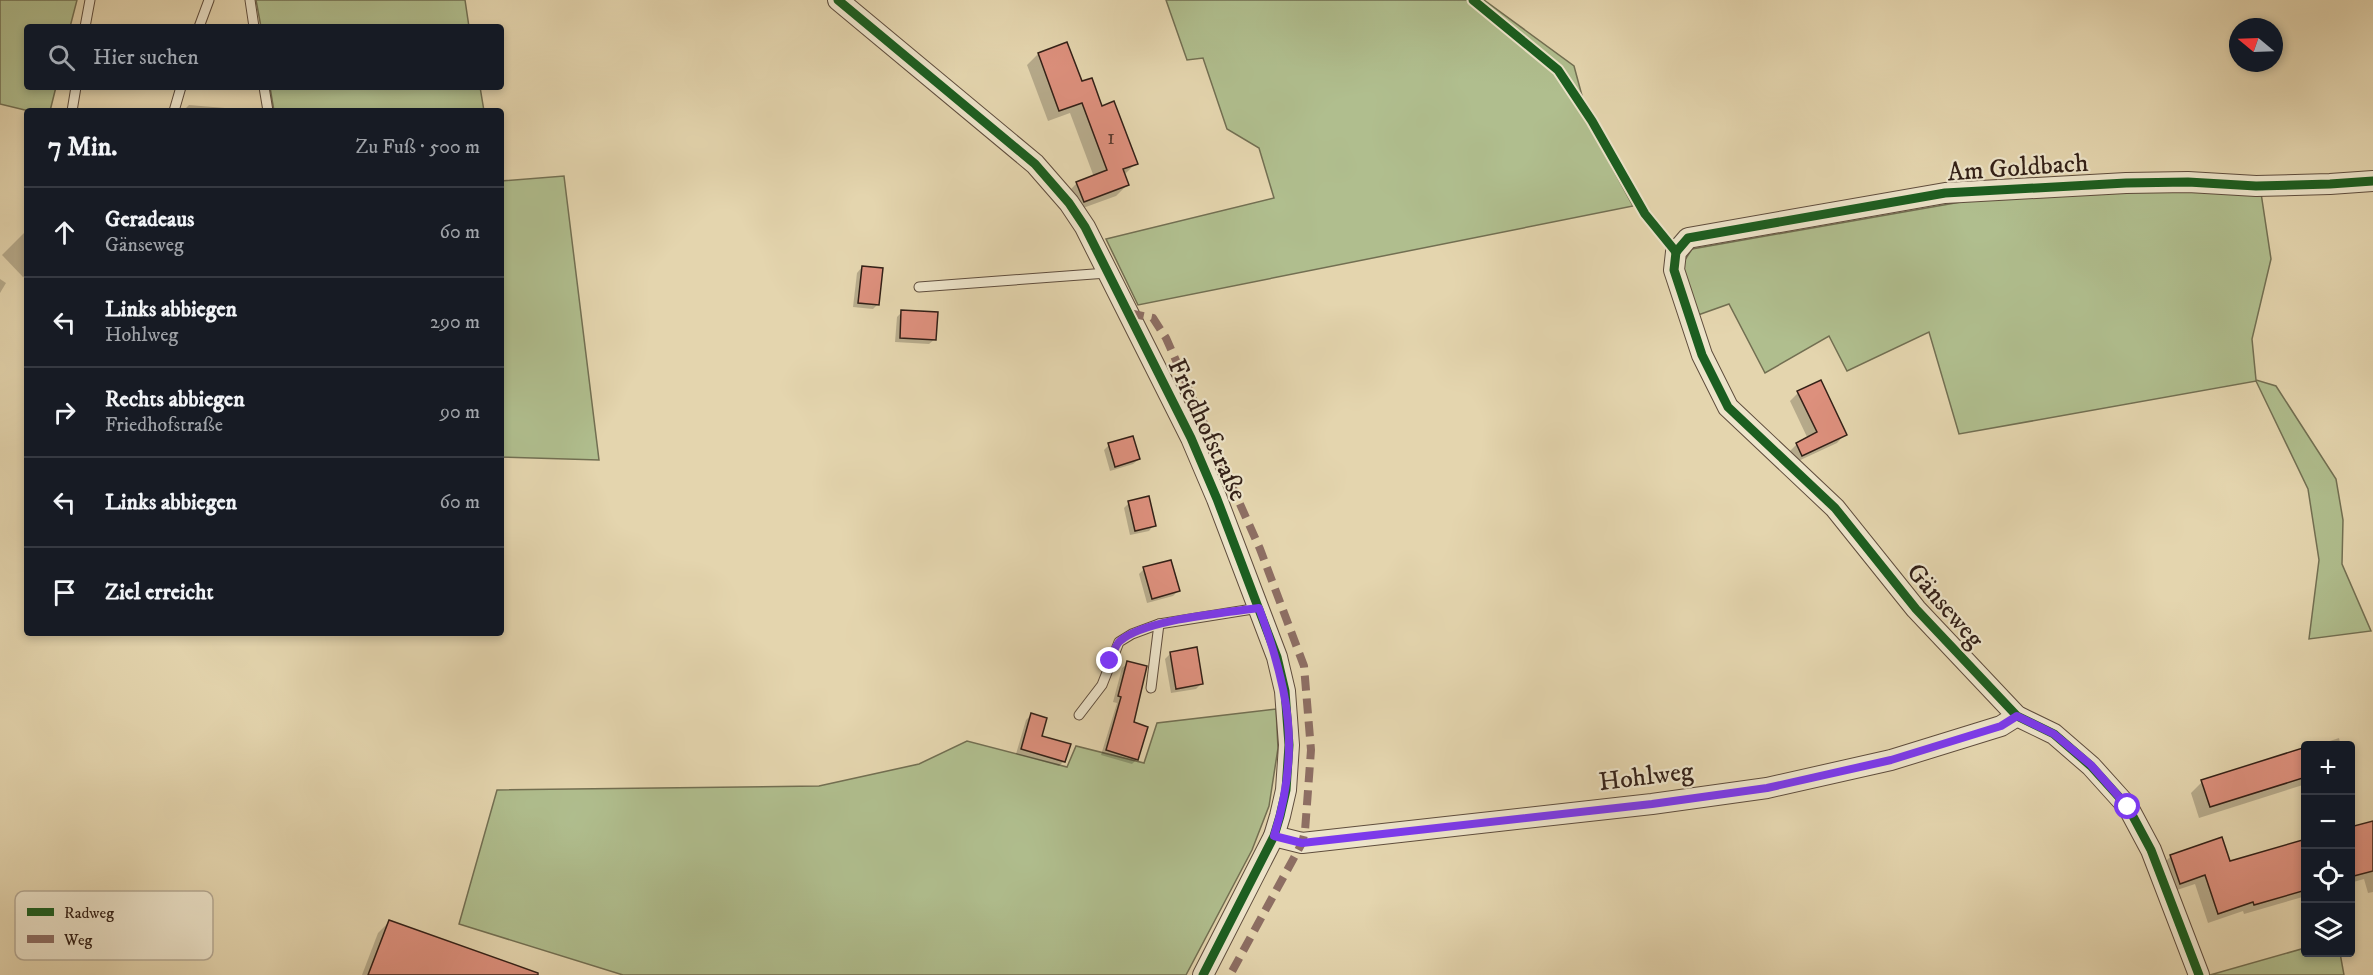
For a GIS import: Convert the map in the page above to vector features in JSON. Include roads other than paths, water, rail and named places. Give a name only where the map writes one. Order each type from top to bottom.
[{"type":"street","name":"Friedhofstraße","points":[[838,0],[1035,164],[1051,180],[1085,227],[1191,438],[1239,554],[1277,657],[1285,691],[1289,719],[1286,790],[1274,836],[1203,975]]},
{"type":"street","name":"Am Goldbach","points":[[1676,252],[1688,238],[1945,193],[2126,183],[2188,182],[2256,186],[2373,181]]},
{"type":"street","name":"Gänseweg","points":[[1676,252],[1674,270],[1702,355],[1728,407],[1835,508],[1916,609],[2017,716],[2054,734],[2091,765],[2128,807],[2151,850],[2199,975]]},
{"type":"street","name":"Hohlweg","points":[[1274,836],[1302,843],[1652,804],[1767,788],[1891,760],[2001,726],[2017,716]]},
{"type":"lane","points":[[86,24],[90,0]]},
{"type":"lane","points":[[200,24],[209,0]]},
{"type":"lane","points":[[250,0],[254,24]]},
{"type":"lane","points":[[72,108],[76,90]]},
{"type":"lane","points":[[175,108],[180,90]]},
{"type":"lane","points":[[264,90],[268,108]]},
{"type":"lane","points":[[919,287],[1107,273]]},
{"type":"lane","points":[[1079,715],[1102,685],[1119,642],[1132,634],[1159,624],[1259,608]]},
{"type":"lane","points":[[1151,688],[1159,624]]}]
